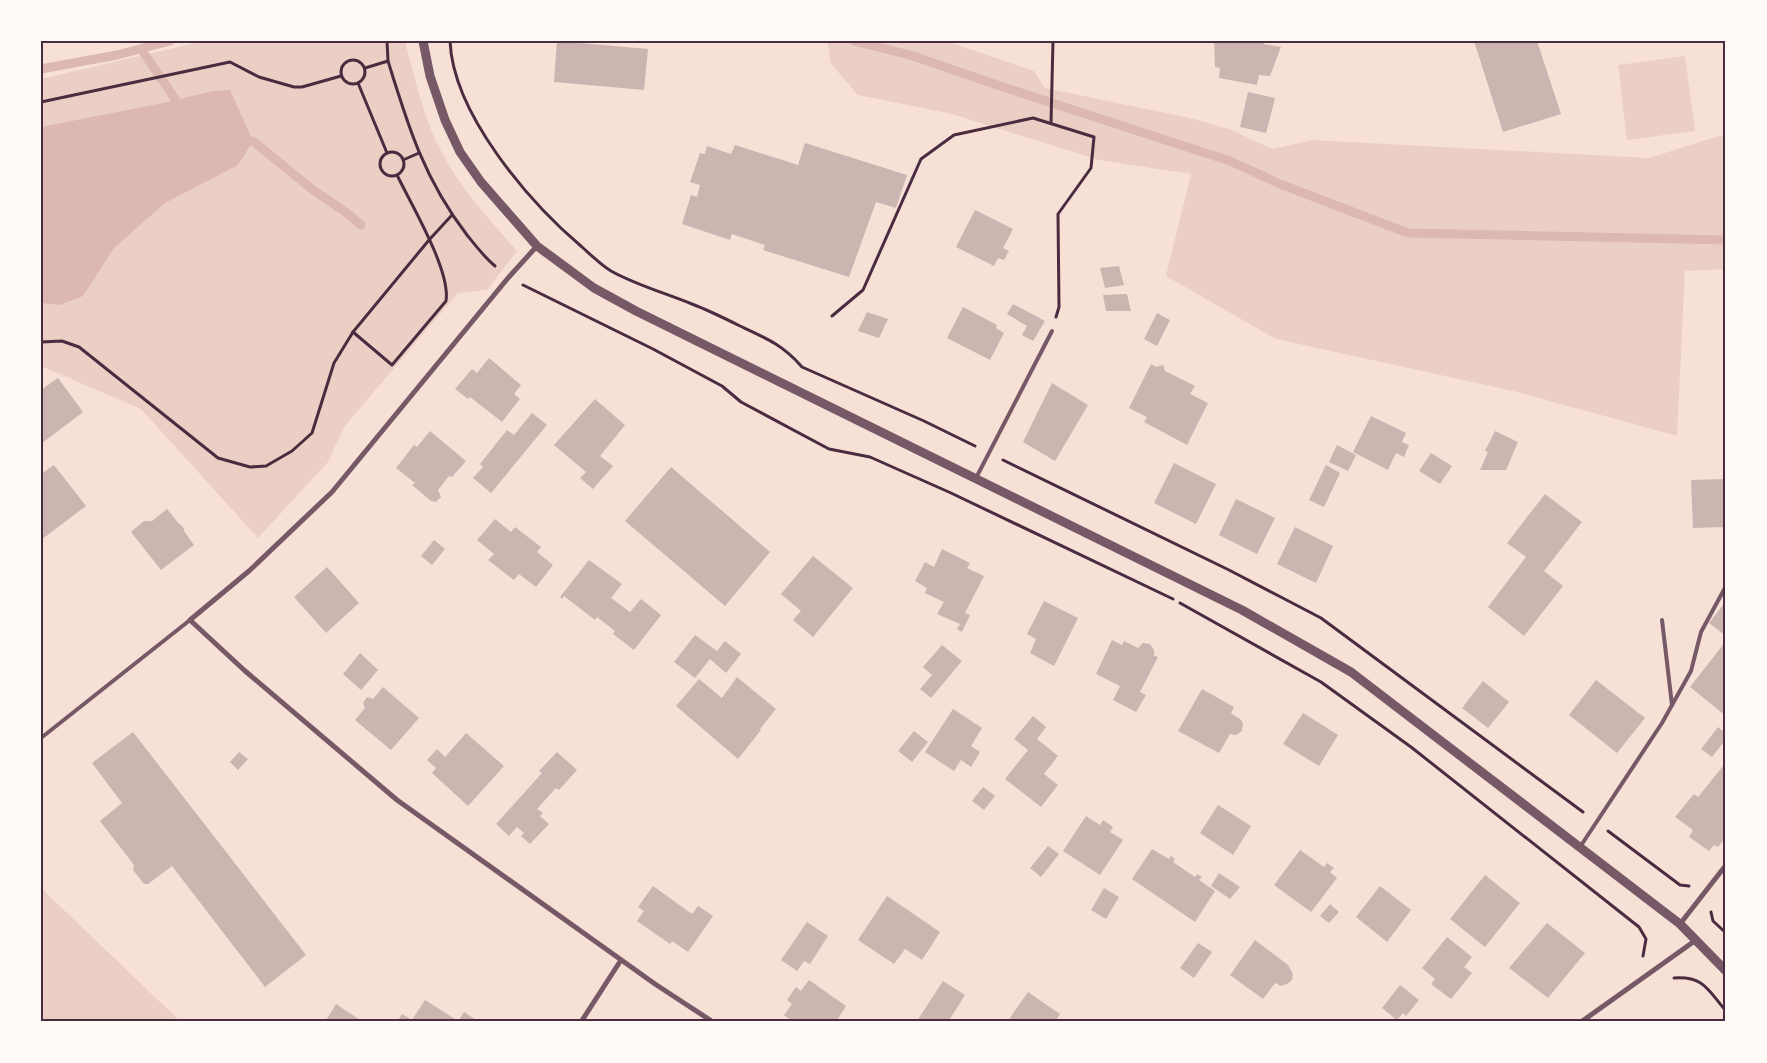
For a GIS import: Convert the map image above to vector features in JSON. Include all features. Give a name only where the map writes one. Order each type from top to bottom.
[{"type":"street","points":[[423,41],[430,76],[445,120],[460,152],[480,182],[537,246],[594,288],[1242,610],[1351,672],[1680,924],[1726,971]]},
{"type":"street","points":[[537,246],[508,278],[332,492],[249,571],[190,620],[244,670],[397,800],[654,984],[713,1022]]},
{"type":"street","points":[[1680,924],[1726,865]]},
{"type":"street","points":[[1580,1022],[1696,940]]},
{"type":"street","points":[[581,1022],[621,960]]},
{"type":"lane","points":[[976,478],[1052,331]]},
{"type":"lane","points":[[1580,847],[1662,723],[1691,671],[1701,632],[1726,586]]},
{"type":"lane","points":[[41,738],[190,620]]},
{"type":"lane","points":[[1662,620],[1672,705]]},
{"type":"path","points":[[387,41],[388,61],[410,133],[426,169],[452,215],[486,259],[508,278],[670,358],[722,386],[741,402],[829,449],[870,457],[951,493],[1180,603],[1321,682],[1411,747],[1639,927],[1646,939],[1644,955],[1638,962],[1657,986],[1674,977],[1701,981],[1726,1011]]},
{"type":"path","points":[[450,41],[450,51],[458,82],[470,112],[488,140],[516,179],[562,230],[610,271],[693,304],[775,342],[802,367],[924,421],[1229,570],[1321,618],[1680,885],[1692,886],[1699,878],[1720,899],[1711,912],[1713,921],[1726,933]]},
{"type":"path","points":[[1051,122],[1053,41]]},
{"type":"path","points":[[349,61],[358,61],[365,68],[364,77],[358,83],[347,83],[342,76],[342,66],[349,61]]},
{"type":"path","points":[[365,68],[388,61]]},
{"type":"path","points":[[41,102],[230,62],[259,77],[294,87],[302,87],[342,76]]},
{"type":"path","points":[[358,83],[387,153]]},
{"type":"path","points":[[832,316],[863,290],[921,159],[954,135],[1033,118],[1051,122],[1094,137],[1090,168],[1058,214],[1059,307],[1052,331]]},
{"type":"path","points":[[387,153],[397,153],[403,160],[402,169],[397,175],[389,176],[381,171],[379,165],[380,158],[387,153]]},
{"type":"path","points":[[403,160],[419,153]]},
{"type":"path","points":[[353,332],[392,366],[446,301],[447,292],[442,271],[397,175]]},
{"type":"path","points":[[41,342],[62,342],[79,347],[218,458],[250,467],[266,466],[292,451],[312,433],[334,363],[353,332],[452,215]]},
{"type":"shaded area","points":[[204,41],[405,41],[424,111],[441,151],[466,191],[517,251],[487,290],[458,293],[344,427],[328,462],[258,538],[141,409],[41,366],[41,79]]},
{"type":"shaded area","points":[[827,41],[946,41],[1034,71],[1045,88],[1190,118],[1232,130],[1272,149],[1313,140],[1649,158],[1726,135],[1726,269],[1685,271],[1677,436],[1513,391],[1276,339],[1166,276],[1191,174],[1099,160],[952,114],[858,95],[831,64]]},
{"type":"shaded area","points":[[1685,56],[1695,131],[1627,140],[1618,65]]},
{"type":"shaded area","points":[[230,90],[253,141],[238,165],[165,203],[114,248],[83,296],[60,305],[41,303],[41,127],[163,103],[213,91]]},
{"type":"shaded area","points":[[41,888],[181,1022],[41,1022]]},
{"type":"building","points":[[557,41],[648,49],[644,90],[554,82]]},
{"type":"building","points":[[1214,41],[1264,41],[1264,44],[1281,47],[1270,76],[1259,75],[1257,85],[1219,78],[1220,68],[1215,67]]},
{"type":"building","points":[[1474,41],[1537,41],[1561,114],[1503,132]]},
{"type":"building","points":[[1248,92],[1275,98],[1266,133],[1240,127]]},
{"type":"building","points":[[805,143],[907,175],[896,208],[876,202],[849,277],[763,250],[765,245],[732,234],[730,240],[682,224],[691,195],[697,197],[700,185],[690,182],[700,153],[705,154],[707,146],[731,154],[735,145],[798,165]]},
{"type":"building","points":[[975,210],[1013,229],[1003,248],[1009,251],[1004,260],[998,258],[994,266],[956,247]]},
{"type":"building","points":[[1119,266],[1124,285],[1105,288],[1100,268]]},
{"type":"building","points":[[1127,294],[1131,311],[1106,311],[1103,295]]},
{"type":"building","points":[[1013,304],[1045,321],[1033,341],[1022,335],[1027,326],[1007,314]]},
{"type":"building","points":[[963,307],[997,325],[996,328],[1004,333],[990,360],[947,338]]},
{"type":"building","points":[[867,312],[888,319],[879,338],[858,331]]},
{"type":"building","points":[[1157,313],[1170,320],[1157,346],[1144,339]]},
{"type":"building","points":[[489,358],[521,385],[514,394],[520,399],[502,422],[470,397],[468,399],[455,389],[472,369],[477,373]]},
{"type":"building","points":[[1151,364],[1156,367],[1163,365],[1165,371],[1195,386],[1190,394],[1208,403],[1187,445],[1144,422],[1147,417],[1129,408]]},
{"type":"building","points":[[58,378],[83,412],[41,444],[41,390]]},
{"type":"building","points":[[1052,383],[1088,405],[1055,461],[1023,442]]},
{"type":"building","points":[[595,399],[625,425],[600,456],[613,466],[593,489],[580,478],[586,472],[554,445]]},
{"type":"building","points":[[532,413],[547,425],[491,493],[473,478],[483,467],[480,464],[507,430],[514,435]]},
{"type":"building","points":[[1371,416],[1406,433],[1402,442],[1409,445],[1404,457],[1396,453],[1388,470],[1353,452]]},
{"type":"building","points":[[430,431],[466,461],[452,477],[449,476],[438,490],[441,497],[436,502],[431,501],[412,485],[415,483],[396,468],[414,445],[417,447]]},
{"type":"building","points":[[1495,431],[1518,442],[1506,470],[1480,470],[1488,452],[1485,451]]},
{"type":"building","points":[[1337,445],[1356,455],[1348,471],[1329,462]]},
{"type":"building","points":[[1431,453],[1452,466],[1440,484],[1419,471]]},
{"type":"building","points":[[1174,463],[1216,484],[1196,524],[1154,503]]},
{"type":"building","points":[[54,465],[86,506],[41,540],[41,474]]},
{"type":"building","points":[[1326,465],[1340,473],[1324,507],[1309,500]]},
{"type":"building","points":[[671,467],[770,552],[725,606],[625,521]]},
{"type":"building","points":[[1726,479],[1726,527],[1693,528],[1691,480]]},
{"type":"building","points":[[1545,494],[1582,522],[1544,571],[1563,586],[1524,636],[1488,607],[1526,557],[1507,543]]},
{"type":"building","points":[[1236,499],[1275,518],[1257,554],[1219,535]]},
{"type":"building","points":[[167,509],[184,529],[194,545],[161,570],[131,532],[144,521],[152,521]]},
{"type":"building","points":[[495,519],[511,532],[515,527],[541,547],[537,552],[553,565],[536,587],[519,574],[514,580],[488,560],[494,554],[477,540]]},
{"type":"building","points":[[1295,527],[1333,546],[1316,583],[1277,564]]},
{"type":"building","points":[[434,540],[445,549],[432,565],[421,556]]},
{"type":"building","points":[[942,549],[970,563],[967,568],[984,576],[965,613],[970,615],[962,632],[957,629],[960,624],[937,614],[944,602],[925,593],[927,588],[915,581],[925,562],[934,567]]},
{"type":"building","points":[[813,556],[853,588],[813,637],[793,620],[801,611],[781,594]]},
{"type":"building","points":[[589,560],[622,584],[611,598],[630,612],[641,599],[661,615],[634,650],[613,634],[615,631],[597,617],[595,620],[564,596],[562,599],[560,597]]},
{"type":"building","points":[[327,567],[359,603],[326,633],[294,597]]},
{"type":"building","points":[[1044,601],[1078,618],[1054,666],[1030,653],[1036,639],[1027,634]]},
{"type":"building","points":[[1726,601],[1726,636],[1709,623]]},
{"type":"building","points":[[695,635],[717,651],[725,641],[741,654],[726,673],[710,659],[695,678],[674,662]]},
{"type":"building","points":[[1112,640],[1122,645],[1124,641],[1138,648],[1143,643],[1150,644],[1154,650],[1154,656],[1158,657],[1140,692],[1146,695],[1136,712],[1113,700],[1120,686],[1096,674]]},
{"type":"building","points":[[1726,641],[1726,716],[1690,687]]},
{"type":"building","points":[[942,645],[962,661],[931,698],[920,689],[932,675],[923,667]]},
{"type":"building","points":[[360,653],[378,670],[361,690],[343,674]]},
{"type":"building","points":[[737,677],[776,709],[738,759],[676,706],[699,679],[722,698]]},
{"type":"building","points":[[1596,680],[1645,718],[1617,753],[1569,715]]},
{"type":"building","points":[[1483,681],[1509,702],[1488,728],[1462,708]]},
{"type":"building","points":[[383,687],[419,718],[391,750],[355,720],[365,708],[363,703],[367,697],[373,699]]},
{"type":"building","points":[[1202,689],[1234,707],[1231,713],[1243,723],[1242,731],[1236,735],[1230,734],[1219,753],[1178,731]]},
{"type":"building","points":[[953,709],[982,728],[971,746],[980,752],[971,767],[961,760],[954,771],[925,752]]},
{"type":"building","points":[[1303,713],[1338,735],[1319,766],[1283,744]]},
{"type":"building","points":[[1033,716],[1046,727],[1037,739],[1058,756],[1044,774],[1058,785],[1041,807],[1005,779],[1028,750],[1014,739]]},
{"type":"building","points":[[1718,727],[1726,734],[1726,739],[1712,757],[1701,749]]},
{"type":"building","points":[[914,731],[928,742],[912,762],[898,751]]},
{"type":"building","points":[[133,732],[306,955],[265,987],[172,866],[148,884],[144,884],[133,870],[134,865],[100,821],[122,803],[92,763]]},
{"type":"building","points":[[466,733],[504,766],[468,806],[432,773],[436,768],[427,760],[437,749],[445,757]]},
{"type":"building","points":[[239,752],[248,759],[238,770],[230,762]]},
{"type":"building","points":[[557,752],[577,770],[559,790],[556,788],[537,809],[543,813],[540,816],[549,824],[530,844],[521,836],[524,833],[517,827],[509,836],[496,824],[542,773],[539,771]]},
{"type":"building","points":[[1723,766],[1726,768],[1726,837],[1718,847],[1714,845],[1709,851],[1689,837],[1693,830],[1675,817],[1694,794],[1698,797]]},
{"type":"building","points":[[983,787],[995,796],[984,810],[972,801]]},
{"type":"building","points":[[1218,805],[1251,826],[1233,855],[1200,833]]},
{"type":"building","points":[[1086,816],[1100,825],[1103,820],[1113,827],[1110,832],[1123,840],[1100,875],[1063,851]]},
{"type":"building","points":[[1048,846],[1059,854],[1041,877],[1030,868]]},
{"type":"building","points":[[1152,849],[1169,859],[1171,856],[1175,859],[1173,862],[1195,877],[1197,874],[1202,877],[1199,880],[1215,891],[1195,922],[1132,879]]},
{"type":"building","points":[[1300,850],[1324,867],[1327,863],[1334,868],[1330,872],[1337,878],[1311,912],[1274,885]]},
{"type":"building","points":[[1219,873],[1240,887],[1230,899],[1211,886]]},
{"type":"building","points":[[1485,875],[1520,903],[1485,947],[1450,919]]},
{"type":"building","points":[[653,886],[692,914],[698,906],[713,916],[688,952],[672,941],[670,944],[637,921],[644,911],[638,907]]},
{"type":"building","points":[[1380,886],[1411,910],[1387,942],[1356,917]]},
{"type":"building","points":[[1104,888],[1119,897],[1106,919],[1091,910]]},
{"type":"building","points":[[887,896],[940,932],[922,960],[905,949],[894,964],[858,940]]},
{"type":"building","points":[[1330,904],[1339,912],[1329,923],[1320,916]]},
{"type":"building","points":[[807,922],[828,936],[810,964],[804,961],[797,971],[781,960]]},
{"type":"building","points":[[1547,923],[1585,953],[1548,998],[1509,968]]},
{"type":"building","points":[[1447,937],[1472,957],[1464,967],[1472,973],[1451,999],[1431,984],[1435,979],[1422,968]]},
{"type":"building","points":[[1255,940],[1288,965],[1293,974],[1292,980],[1287,984],[1281,986],[1275,983],[1263,999],[1230,975]]},
{"type":"building","points":[[1198,943],[1212,952],[1194,978],[1180,968]]},
{"type":"building","points":[[809,980],[846,1006],[836,1022],[793,1022],[784,1015],[792,1004],[787,1000],[796,987],[801,991]]},
{"type":"building","points":[[943,981],[965,995],[948,1022],[918,1022],[917,1021]]},
{"type":"building","points":[[1400,985],[1419,1000],[1406,1016],[1403,1013],[1397,1020],[1382,1008]]},
{"type":"building","points":[[1028,992],[1060,1014],[1055,1022],[1007,1022]]},
{"type":"building","points":[[425,1000],[458,1021],[464,1012],[479,1022],[397,1022],[402,1014],[412,1020]]},
{"type":"building","points":[[336,1004],[363,1022],[325,1022]]},
{"type":"waterway","points":[[41,69],[117,55],[170,41]]},
{"type":"waterway","points":[[854,41],[910,55],[1230,161],[1280,184],[1408,233],[1726,240]]},
{"type":"waterway","points":[[141,49],[176,100]]},
{"type":"waterway","points":[[253,141],[313,190],[361,225]]}]
